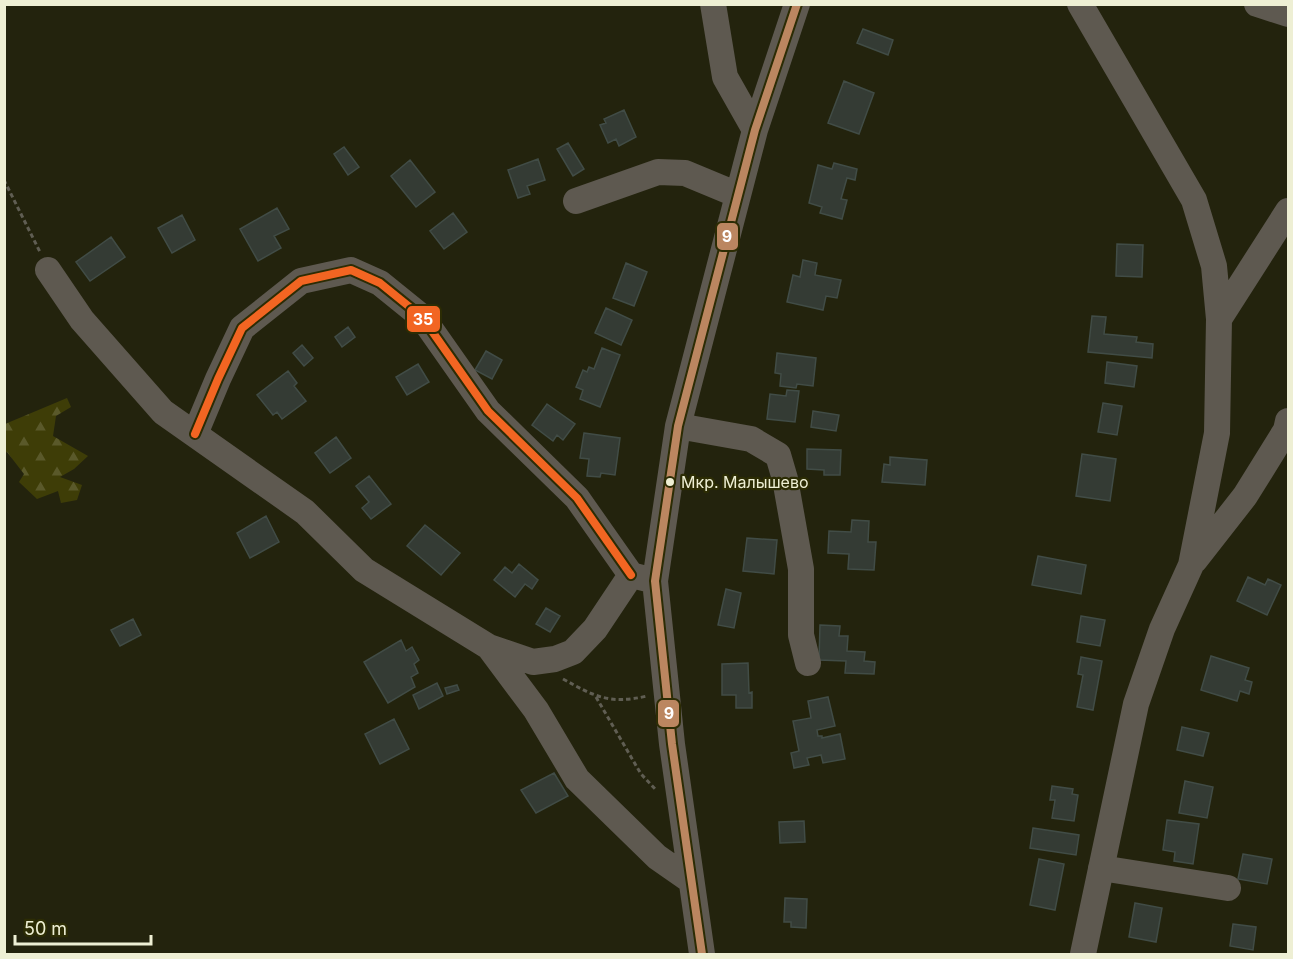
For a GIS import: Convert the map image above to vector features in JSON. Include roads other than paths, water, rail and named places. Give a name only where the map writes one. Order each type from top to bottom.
[{"type":"street","points":[[713,4],[725,77],[755,130]]},
{"type":"street","points":[[702,954],[690,880],[666,692],[655,580],[678,426],[755,130],[797,4]]},
{"type":"street","points":[[1080,4],[1194,200],[1214,266],[1219,318],[1217,433],[1191,565],[1162,629],[1136,704],[1083,954]]},
{"type":"street","points":[[1257,4],[1288,14]]},
{"type":"street","points":[[576,201],[658,172],[685,173],[738,195]]},
{"type":"street","points":[[1219,318],[1288,211]]},
{"type":"street","points":[[48,270],[82,320],[163,412],[305,512],[364,570],[489,647],[533,662],[555,659],[573,652],[595,628],[631,574]]},
{"type":"street","points":[[195,435],[242,328],[301,281],[351,270],[380,283],[422,317],[488,411],[577,498],[631,574],[655,580]]},
{"type":"street","points":[[1191,565],[1245,496],[1286,430],[1288,421]]},
{"type":"street","points":[[678,426],[752,439],[778,455],[785,479],[801,569],[801,634],[808,663]]},
{"type":"street","points":[[489,647],[536,710],[577,779],[657,857],[690,880]]},
{"type":"street","points":[[1101,868],[1228,888]]},
{"type":"place","name":"Мкр. Малышево","points":[[670,482]]}]
